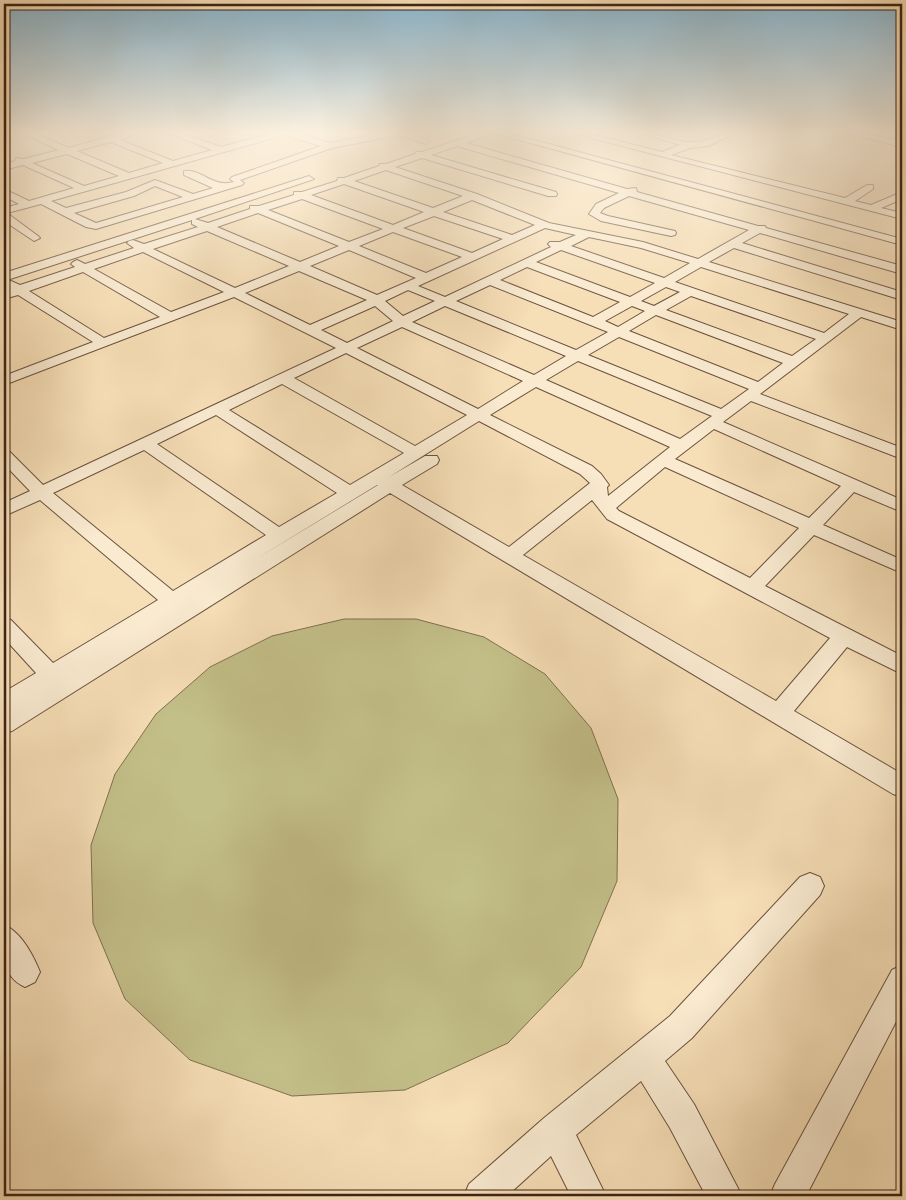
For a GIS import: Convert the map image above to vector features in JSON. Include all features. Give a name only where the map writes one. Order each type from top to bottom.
[{"type":"street","points":[[4,211],[83,189]]},
{"type":"street","points":[[65,212],[130,194],[141,189]]},
{"type":"street","points":[[173,189],[193,196]]},
{"type":"street","points":[[42,200],[90,225],[96,226],[219,189]]},
{"type":"street","points":[[252,189],[261,194]]},
{"type":"street","points":[[8,286],[276,189]]},
{"type":"street","points":[[139,245],[196,222],[299,189]]},
{"type":"street","points":[[8,286],[139,245],[208,227],[316,189]]},
{"type":"street","points":[[367,189],[512,240]]},
{"type":"street","points":[[453,189],[515,213],[539,228],[587,234],[643,245],[902,326]]},
{"type":"street","points":[[551,189],[560,191]]},
{"type":"street","points":[[515,213],[564,189]]},
{"type":"street","points":[[612,189],[761,228],[896,268]]},
{"type":"street","points":[[635,189],[600,206],[594,214],[605,219],[671,233]]},
{"type":"street","points":[[706,189],[902,242]]},
{"type":"street","points":[[795,189],[902,216]]},
{"type":"street","points":[[846,202],[867,189]]},
{"type":"street","points":[[157,196],[176,190]]},
{"type":"street","points":[[291,191],[472,258]]},
{"type":"street","points":[[4,192],[27,204]]},
{"type":"street","points":[[872,208],[902,195]]},
{"type":"street","points":[[6,377],[103,343],[234,293],[473,196]]},
{"type":"street","points":[[113,208],[144,199]]},
{"type":"street","points":[[361,217],[401,201]]},
{"type":"street","points":[[733,221],[764,205]]},
{"type":"street","points":[[247,206],[427,278]]},
{"type":"street","points":[[4,216],[34,238]]},
{"type":"street","points":[[196,222],[377,300],[402,322],[682,446]]},
{"type":"street","points":[[310,330],[539,228]]},
{"type":"street","points":[[539,228],[543,239],[561,246],[826,338]]},
{"type":"street","points":[[594,322],[761,228]]},
{"type":"street","points":[[4,510],[587,234]]},
{"type":"street","points":[[733,244],[902,296]]},
{"type":"street","points":[[139,245],[345,347],[586,470],[596,477],[600,485],[600,498],[613,515],[902,666]]},
{"type":"street","points":[[837,305],[865,285],[896,268],[902,257]]},
{"type":"street","points":[[527,262],[794,362]]},
{"type":"street","points":[[78,265],[170,317]]},
{"type":"street","points":[[489,280],[618,332],[902,454]]},
{"type":"street","points":[[8,286],[103,343]]},
{"type":"street","points":[[408,286],[577,354],[902,506]]},
{"type":"street","points":[[4,703],[51,675],[179,606],[486,418],[536,381],[577,354],[690,291]]},
{"type":"street","points":[[606,507],[663,460],[860,312]]},
{"type":"street","points":[[282,378],[416,453]]},
{"type":"street","points":[[217,409],[350,493]]},
{"type":"street","points":[[4,724],[279,536],[350,493],[383,481],[416,453],[486,418]]},
{"type":"street","points":[[145,443],[279,536]]},
{"type":"street","points":[[4,455],[41,492],[179,606]]},
{"type":"street","points":[[663,460],[902,567]]},
{"type":"street","points":[[383,481],[902,786]]},
{"type":"street","points":[[752,588],[852,484]]},
{"type":"street","points":[[510,556],[600,485]]},
{"type":"street","points":[[4,626],[51,675]]},
{"type":"street","points":[[778,714],[844,636]]},
{"type":"street","points":[[481,1196],[556,1130],[681,1027],[810,886]]},
{"type":"street","points":[[4,939],[26,972]]},
{"type":"street","points":[[787,1196],[902,980]]},
{"type":"street","points":[[644,1057],[682,1116],[725,1196]]},
{"type":"street","points":[[556,1130],[589,1196]]},
{"type":"shaded area","points":[[344,619],[416,619],[484,637],[545,674],[591,728],[618,799],[617,881],[581,967],[508,1043],[405,1090],[292,1096],[190,1060],[125,999],[93,923],[91,845],[115,774],[156,714],[210,667],[272,636]]}]
